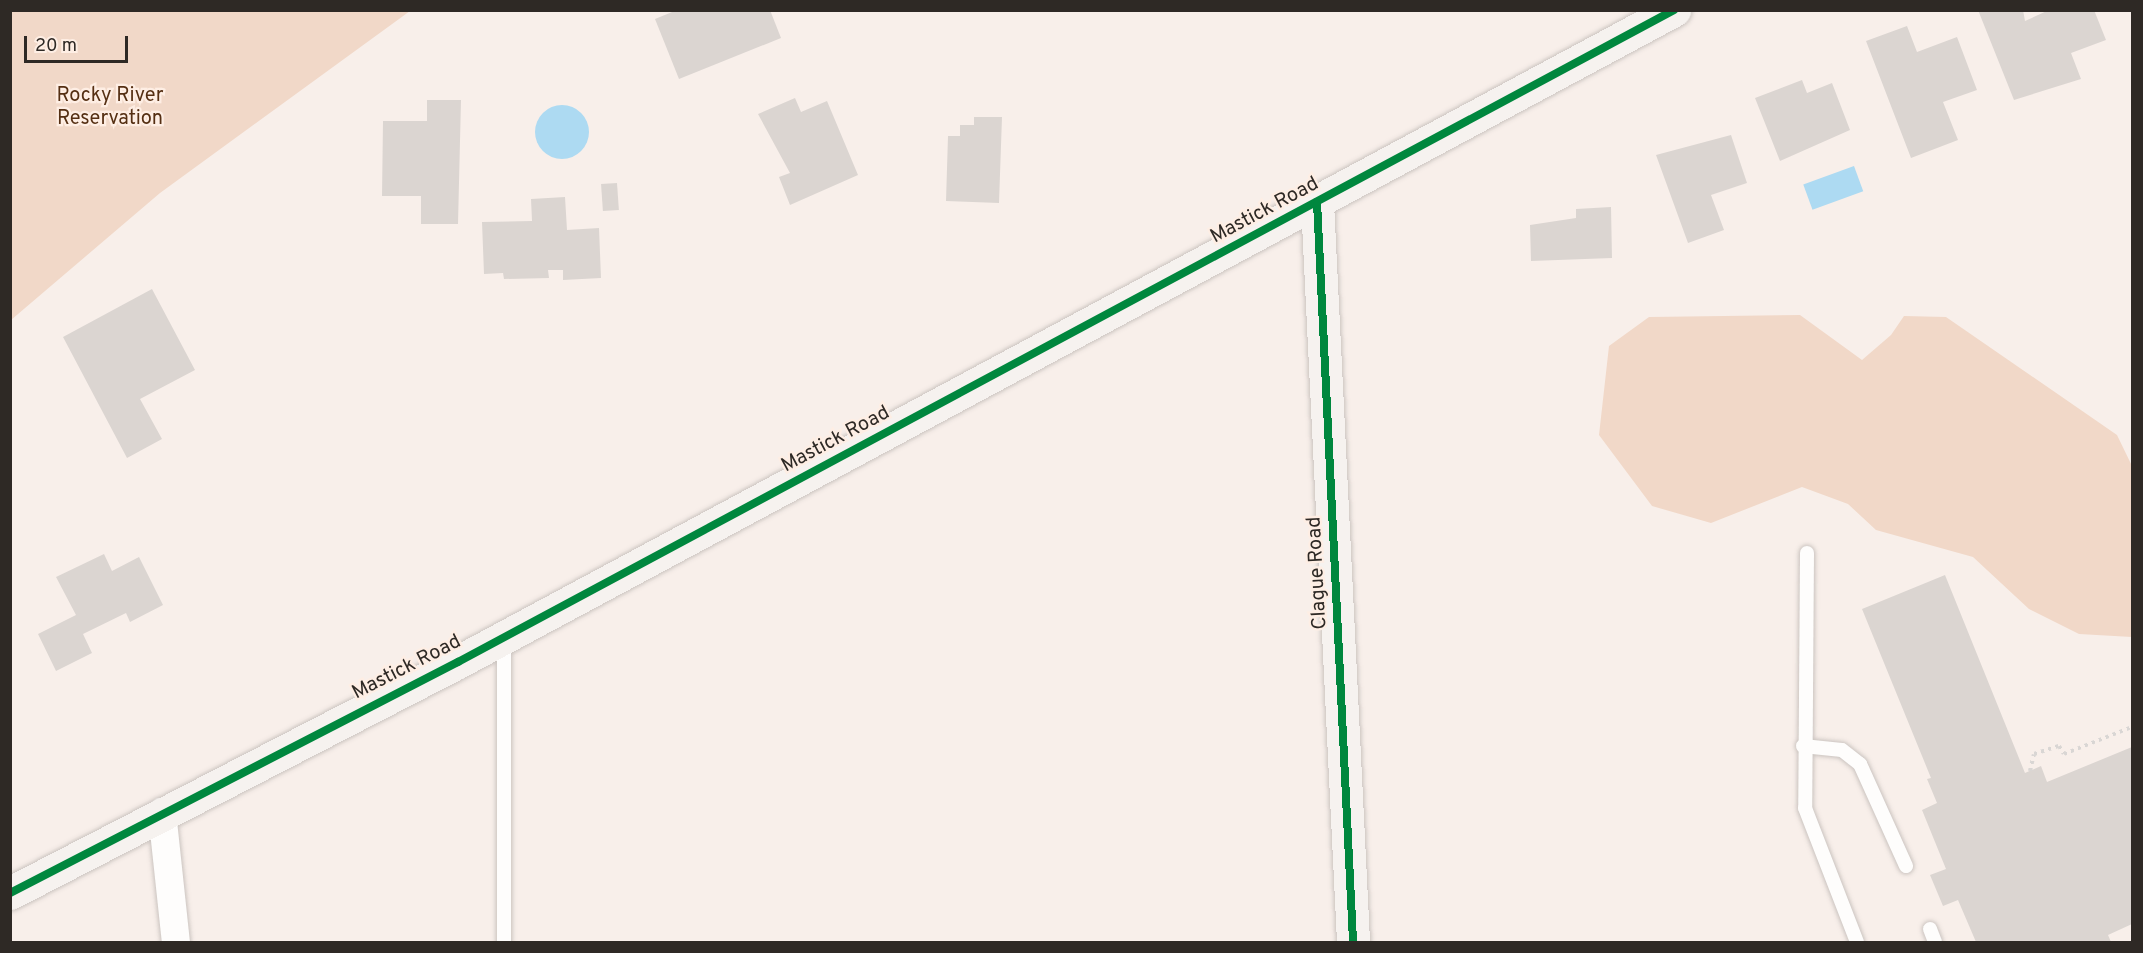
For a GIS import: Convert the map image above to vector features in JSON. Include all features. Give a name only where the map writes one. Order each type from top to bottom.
[{"type":"street","name":"Mastick Road","points":[[10,893],[162,812],[504,637],[1674,10]]},
{"type":"street","name":"Clague Road","points":[[1317,202],[1353,942]]},
{"type":"street","points":[[162,812],[176,942]]},
{"type":"lane","points":[[1807,553],[1803,746],[1805,808],[1857,942]]},
{"type":"lane","points":[[504,637],[504,942]]},
{"type":"lane","points":[[1803,746],[1842,750],[1860,764],[1906,866]]},
{"type":"path","points":[[2030,771],[2034,754],[2059,746],[2064,754],[2133,727]]},
{"type":"green space","name":"Rocky River Reservation","points":[[11,10],[410,11],[160,193],[11,320]]},
{"type":"green space","points":[[1800,315],[1862,360],[1891,335],[1904,316],[1946,317],[2117,435],[2132,466],[2132,637],[2079,634],[2029,609],[1973,557],[1876,530],[1848,504],[1802,487],[1711,523],[1652,506],[1599,435],[1609,346],[1649,317]]},
{"type":"water","points":[[562,105],[572,107],[581,113],[587,122],[589,132],[587,142],[581,151],[572,157],[562,159],[552,157],[543,151],[537,142],[535,132],[537,122],[543,113],[552,107]]},
{"type":"water","points":[[1854,166],[1863,191],[1812,210],[1803,184]]},
{"type":"building","points":[[677,10],[770,10],[781,38],[679,79],[655,19]]},
{"type":"building","points":[[1978,10],[2023,10],[2025,21],[2049,10],[2094,10],[2106,40],[2071,53],[2081,79],[2014,100]]},
{"type":"building","points":[[1907,26],[1917,52],[1957,37],[1977,90],[1943,102],[1958,140],[1911,158],[1866,41]]},
{"type":"building","points":[[1802,80],[1807,93],[1832,83],[1850,130],[1780,161],[1755,98]]},
{"type":"building","points":[[795,98],[801,112],[827,101],[858,175],[790,205],[779,177],[790,173],[758,114]]},
{"type":"building","points":[[427,100],[461,100],[458,224],[421,224],[421,196],[382,196],[383,121],[427,121]]},
{"type":"building","points":[[974,117],[1002,117],[999,203],[946,201],[948,136],[960,136],[960,125],[974,125]]},
{"type":"building","points":[[1731,135],[1747,183],[1711,195],[1724,230],[1688,243],[1656,155]]},
{"type":"building","points":[[617,183],[619,210],[603,211],[601,184]]},
{"type":"building","points":[[565,197],[567,230],[599,228],[601,278],[563,280],[563,270],[548,270],[549,278],[504,279],[503,273],[484,274],[482,222],[532,221],[531,199]]},
{"type":"building","points":[[1611,207],[1612,258],[1531,261],[1530,225],[1576,218],[1576,209]]},
{"type":"building","points":[[152,289],[195,370],[140,399],[162,439],[127,458],[63,337]]},
{"type":"building","points":[[104,554],[112,571],[139,557],[163,605],[130,622],[126,613],[83,634],[92,653],[56,671],[38,634],[76,615],[56,577]]},
{"type":"building","points":[[1945,575],[2025,773],[2041,766],[2047,782],[2132,747],[2132,924],[2108,935],[2111,942],[1976,942],[1958,900],[1943,906],[1930,875],[1946,869],[1922,810],[1937,803],[1927,779],[1931,778],[1862,609]]},
{"type":"cycle path","points":[[10,893],[458,662],[1674,10]]},
{"type":"cycle path","points":[[1317,202],[1353,942]]}]
